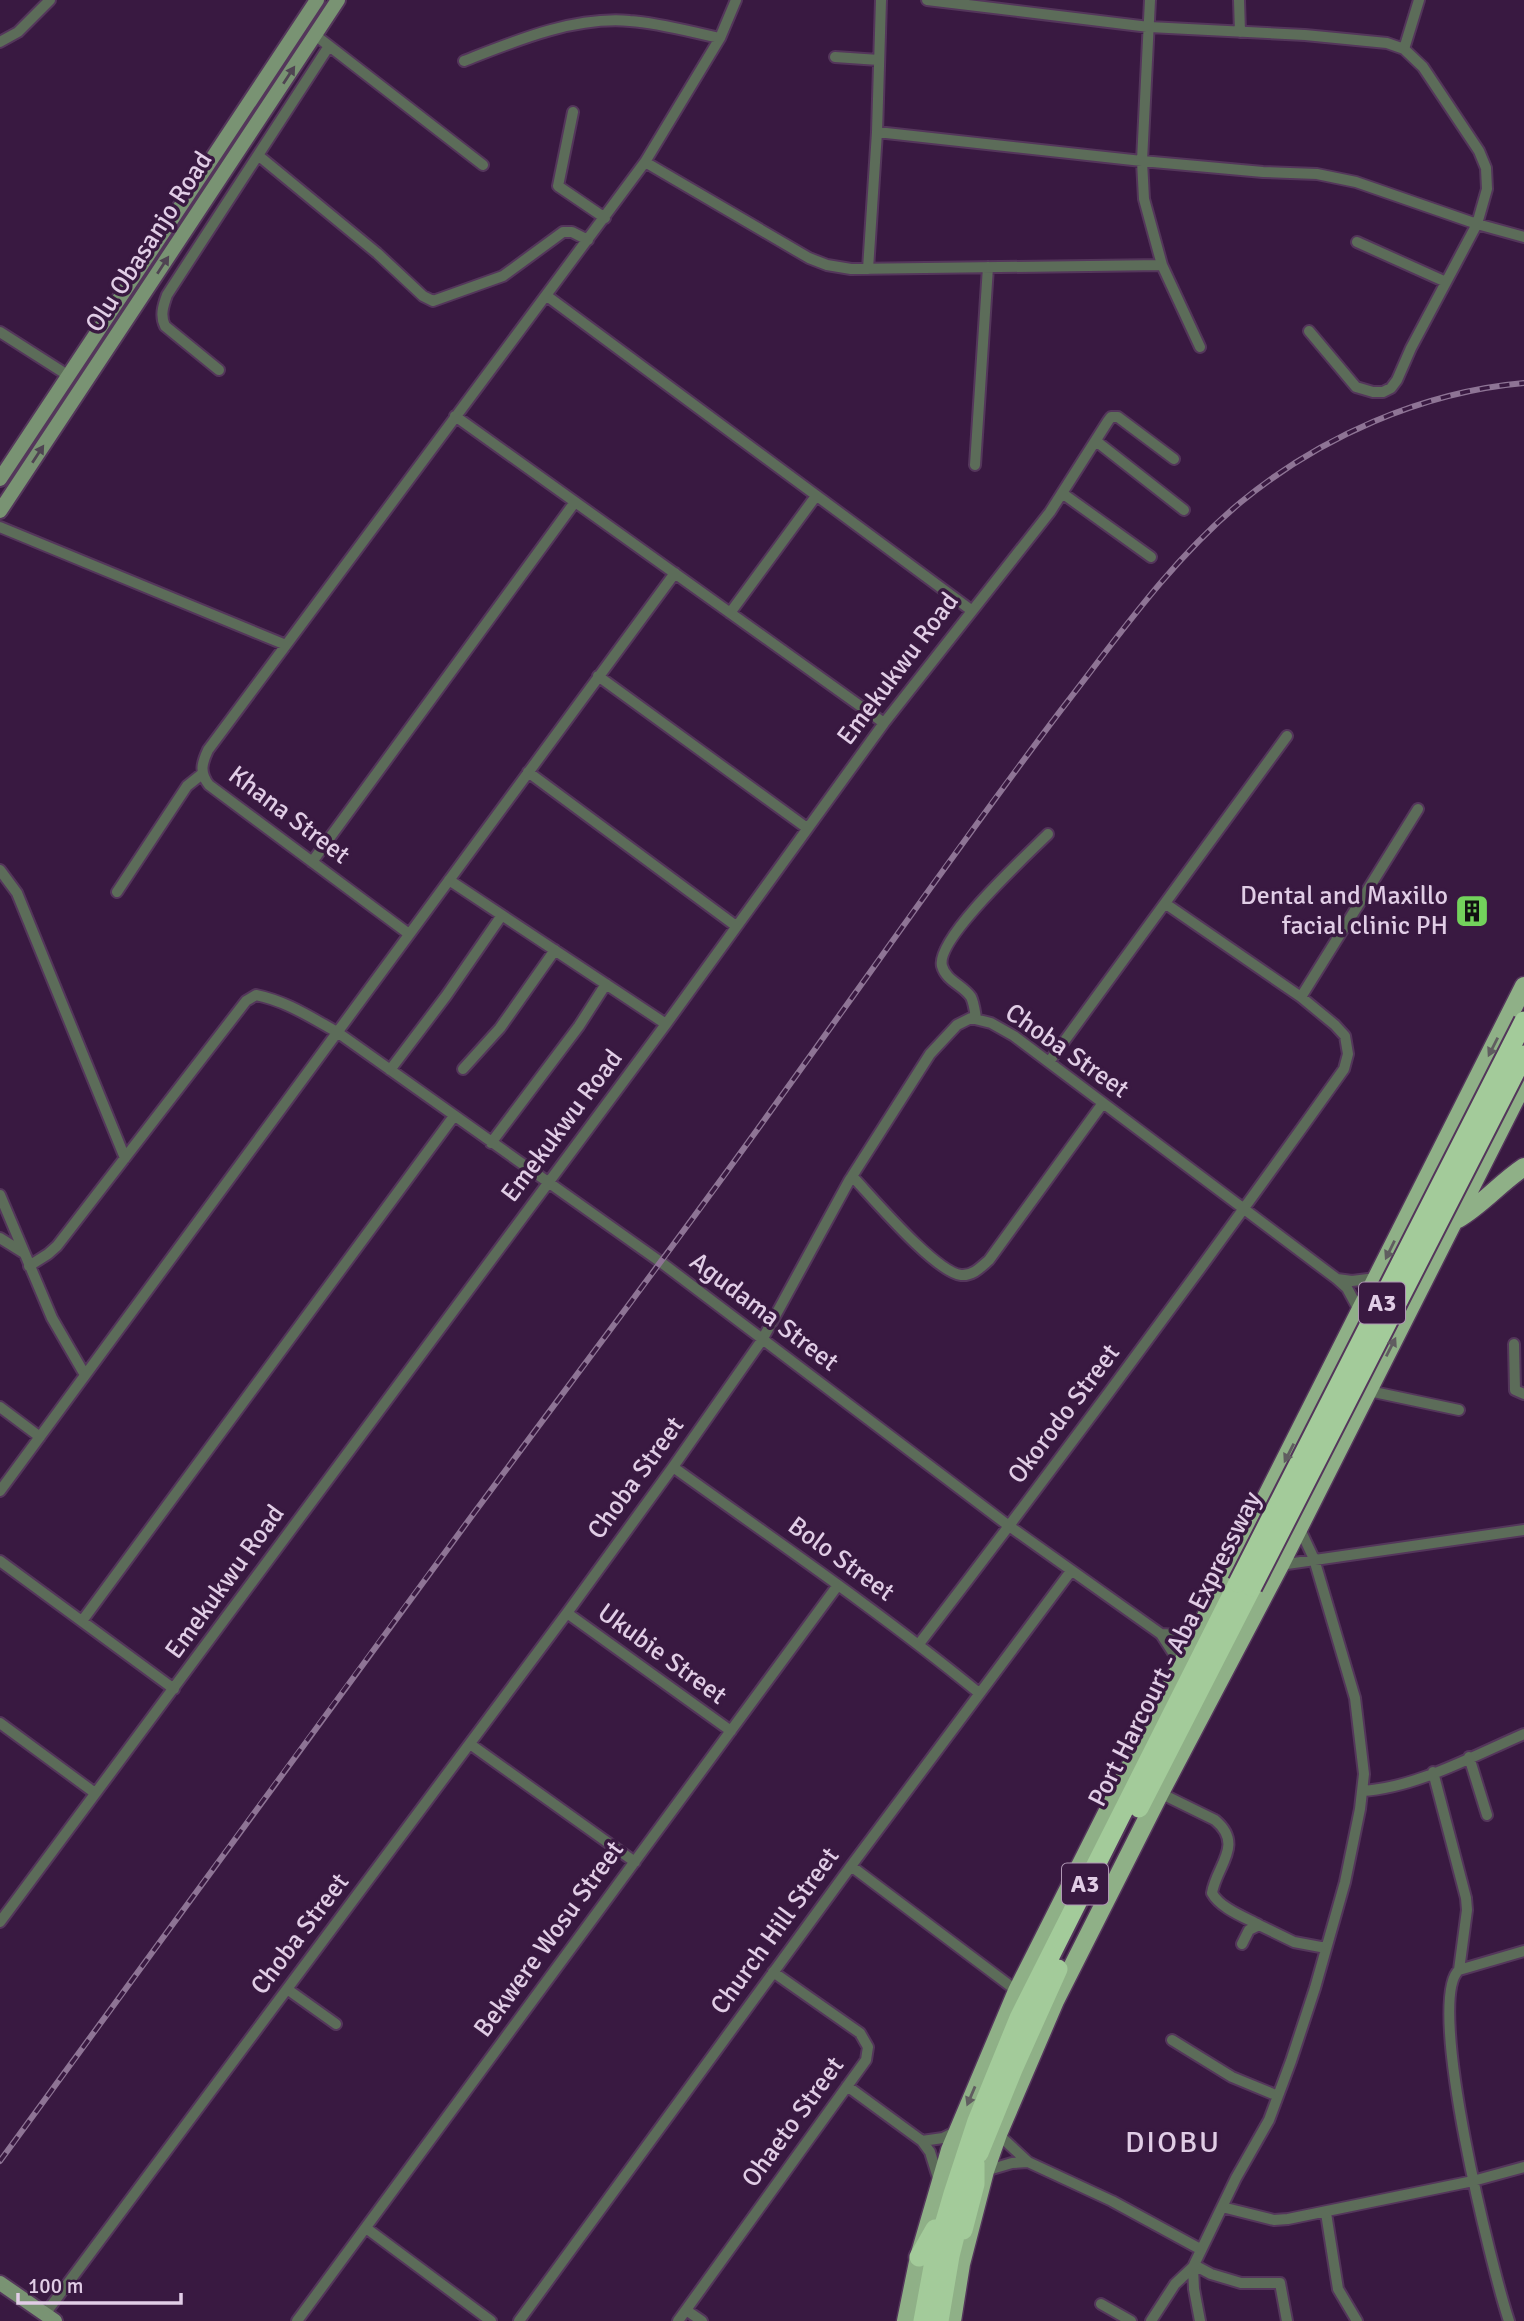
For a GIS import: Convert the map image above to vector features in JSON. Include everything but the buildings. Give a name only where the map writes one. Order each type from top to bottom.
[{"type":"highway","name":"Port Harcourt - Aba Expressway","points":[[923,2320],[950,2256],[1027,2036],[1069,1944],[1524,1021]]},
{"type":"highway","name":"Port Harcourt - Aba Expressway","points":[[923,2320],[946,2189],[1019,2018],[1524,1055]]},
{"type":"highway","points":[[961,2264],[961,2238],[980,2167]]},
{"type":"highway","points":[[919,2257],[948,2199],[946,2189]]},
{"type":"main road","name":"Olu Obasanjo Road","points":[[0,479],[317,0]]},
{"type":"main road","name":"Olu Obasanjo Road","points":[[0,511],[338,0]]},
{"type":"main road","points":[[946,2189],[957,2131],[1017,1991],[1524,986]]},
{"type":"main road","points":[[980,2167],[998,2134],[1055,2001],[1160,1793],[1280,1565],[1455,1220],[1516,1119],[1524,1082]]},
{"type":"main road","points":[[1468,1098],[1516,1119]]},
{"type":"main road","points":[[1414,1202],[1419,1213],[1429,1222],[1443,1225],[1469,1212],[1507,1178],[1524,1167]]},
{"type":"main road","points":[[919,2257],[923,2320]]},
{"type":"main road","points":[[952,2321],[961,2264]]},
{"type":"main road","points":[[0,2283],[50,2318]]},
{"type":"street","points":[[0,42],[18,32],[50,0]]},
{"type":"street","name":"Khana Street","points":[[409,934],[209,785],[202,774],[202,762],[208,750],[645,162],[720,38],[736,0]]},
{"type":"street","points":[[868,269],[877,132],[881,0]]},
{"type":"street","points":[[926,0],[1149,27],[1387,43],[1404,49],[1423,67],[1479,151],[1486,168],[1486,189],[1477,224],[1391,388],[1383,392],[1373,392],[1356,387],[1309,331]]},
{"type":"street","points":[[1150,0],[1143,161],[1144,198],[1162,265],[1200,347]]},
{"type":"street","points":[[1239,0],[1240,32]]},
{"type":"street","points":[[1404,49],[1419,0]]},
{"type":"street","points":[[464,61],[537,33],[595,22],[628,20],[720,38]]},
{"type":"street","points":[[315,35],[483,165]]},
{"type":"street","points":[[219,370],[165,326],[162,321],[163,305],[329,46]]},
{"type":"street","points":[[835,57],[879,60]]},
{"type":"street","points":[[573,112],[558,186],[605,218]]},
{"type":"street","points":[[877,132],[1143,161],[1317,174],[1356,182],[1477,224],[1524,237]]},
{"type":"street","points":[[259,156],[377,253],[423,296],[433,301],[503,276],[563,232],[577,234],[588,240]]},
{"type":"street","points":[[645,162],[809,258],[827,265],[868,269],[1162,265]]},
{"type":"street","points":[[1357,242],[1446,282]]},
{"type":"street","points":[[975,465],[988,267]]},
{"type":"street","points":[[547,296],[971,610]]},
{"type":"street","points":[[0,332],[69,376]]},
{"type":"street","points":[[455,416],[884,723]]},
{"type":"street","name":"Emekukwu Road","points":[[0,1922],[666,1024],[884,723],[1050,512],[1111,417],[1118,417],[1174,459]]},
{"type":"street","points":[[1096,441],[1184,510]]},
{"type":"street","points":[[1062,493],[1151,557]]},
{"type":"street","points":[[730,613],[816,496]]},
{"type":"street","points":[[312,862],[575,502]]},
{"type":"street","points":[[0,527],[286,645]]},
{"type":"street","points":[[0,1491],[675,573]]},
{"type":"street","points":[[598,676],[807,828]]},
{"type":"street","points":[[1049,1062],[1286,736]]},
{"type":"street","points":[[528,772],[736,926]]},
{"type":"street","points":[[117,892],[187,786],[202,774]]},
{"type":"street","points":[[1301,997],[1418,809]]},
{"type":"street","points":[[976,1018],[970,996],[944,972],[942,954],[961,923],[1048,834]]},
{"type":"street","points":[[0,870],[17,893],[125,1158],[57,1246],[29,1266]]},
{"type":"street","points":[[449,880],[666,1024]]},
{"type":"street","name":"Okorodo Street","points":[[919,1644],[1243,1210],[1344,1069],[1348,1054],[1345,1037],[1301,997],[1166,904]]},
{"type":"street","points":[[390,1070],[502,915]]},
{"type":"street","points":[[463,1069],[500,1028],[555,950]]},
{"type":"street","points":[[491,1143],[579,1026],[606,984]]},
{"type":"street","name":"Agudama Street","points":[[125,1158],[249,997],[256,995],[273,999],[299,1010],[337,1032],[662,1263],[1009,1526],[1161,1634]]},
{"type":"street","name":"Choba Street","points":[[50,2318],[287,1989],[673,1467],[762,1340],[852,1176],[930,1054],[957,1025],[976,1018],[991,1023],[1014,1037],[1337,1279],[1353,1297],[1360,1312]]},
{"type":"street","points":[[852,1176],[929,1256],[951,1272],[966,1275],[975,1272],[989,1260],[1103,1103]]},
{"type":"street","points":[[82,1621],[454,1116]]},
{"type":"street","points":[[0,1195],[52,1318],[85,1375]]},
{"type":"street","points":[[0,1238],[24,1253]]},
{"type":"street","points":[[1337,1279],[1352,1281],[1376,1278]]},
{"type":"street","points":[[1514,1344],[1513,1382],[1515,1390],[1524,1394]]},
{"type":"street","points":[[1369,1391],[1459,1410]]},
{"type":"street","points":[[0,1408],[40,1437]]},
{"type":"street","name":"Bolo Street","points":[[673,1467],[919,1644],[979,1693]]},
{"type":"street","points":[[1151,2321],[1175,2284],[1193,2266],[1269,2120],[1295,2049],[1345,1882],[1362,1791],[1363,1763],[1355,1698],[1314,1559],[1299,1527]]},
{"type":"street","points":[[1280,1565],[1524,1530]]},
{"type":"street","points":[[0,1561],[174,1689]]},
{"type":"street","name":"Church Hill Street","points":[[519,2321],[1071,1570]]},
{"type":"street","name":"Bekwere Wosu Street","points":[[297,2321],[838,1585]]},
{"type":"street","name":"Ukubie Street","points":[[567,1613],[731,1731]]},
{"type":"street","points":[[1161,1634],[1196,1636]]},
{"type":"street","points":[[1161,1634],[1181,1665]]},
{"type":"street","points":[[0,1723],[95,1793]]},
{"type":"street","points":[[1362,1791],[1385,1790],[1524,1734]]},
{"type":"street","points":[[470,1744],[635,1862]]},
{"type":"street","points":[[1469,1757],[1488,1815]]},
{"type":"street","points":[[1433,1772],[1466,1898],[1460,1970]]},
{"type":"street","points":[[1160,1793],[1222,1826],[1228,1845],[1227,1859],[1212,1893],[1222,1904],[1294,1942],[1326,1948]]},
{"type":"street","points":[[851,1866],[1017,1991]]},
{"type":"street","points":[[1242,1944],[1249,1930],[1259,1925]]},
{"type":"street","points":[[1509,2321],[1473,2181],[1451,2057],[1451,1988],[1453,1976],[1460,1970],[1524,1951]]},
{"type":"street","name":"Ohaeto Street","points":[[678,2321],[866,2060],[868,2047],[860,2034],[773,1972]]},
{"type":"street","points":[[287,1989],[336,2024]]},
{"type":"street","points":[[1172,2040],[1232,2077],[1278,2096]]},
{"type":"street","points":[[847,2086],[922,2141],[930,2152],[946,2189]]},
{"type":"street","points":[[922,2141],[943,2138],[957,2131]]},
{"type":"street","points":[[998,2134],[1028,2162],[1112,2201],[1200,2249]]},
{"type":"street","points":[[980,2167],[1028,2162]]},
{"type":"street","points":[[1222,2207],[1274,2220],[1325,2213],[1473,2181],[1524,2167]]},
{"type":"street","points":[[1325,2213],[1338,2289],[1357,2321]]},
{"type":"street","points":[[366,2228],[491,2321]]},
{"type":"street","points":[[1193,2266],[1200,2321]]},
{"type":"street","points":[[1193,2266],[1241,2283],[1280,2283],[1287,2321]]},
{"type":"street","points":[[1101,2304],[1131,2321]]},
{"type":"street","points":[[686,2310],[702,2321]]},
{"type":"railway","points":[[0,2161],[704,1202],[990,806],[1145,601],[1215,525],[1241,502],[1304,457],[1338,438],[1410,407],[1448,396],[1524,383]]},
{"type":"place","name":"Dental and Maxillo facial clinic PH","points":[[1472,911]]},
{"type":"district","name":"DIOBU","points":[[1173,2142]]}]
